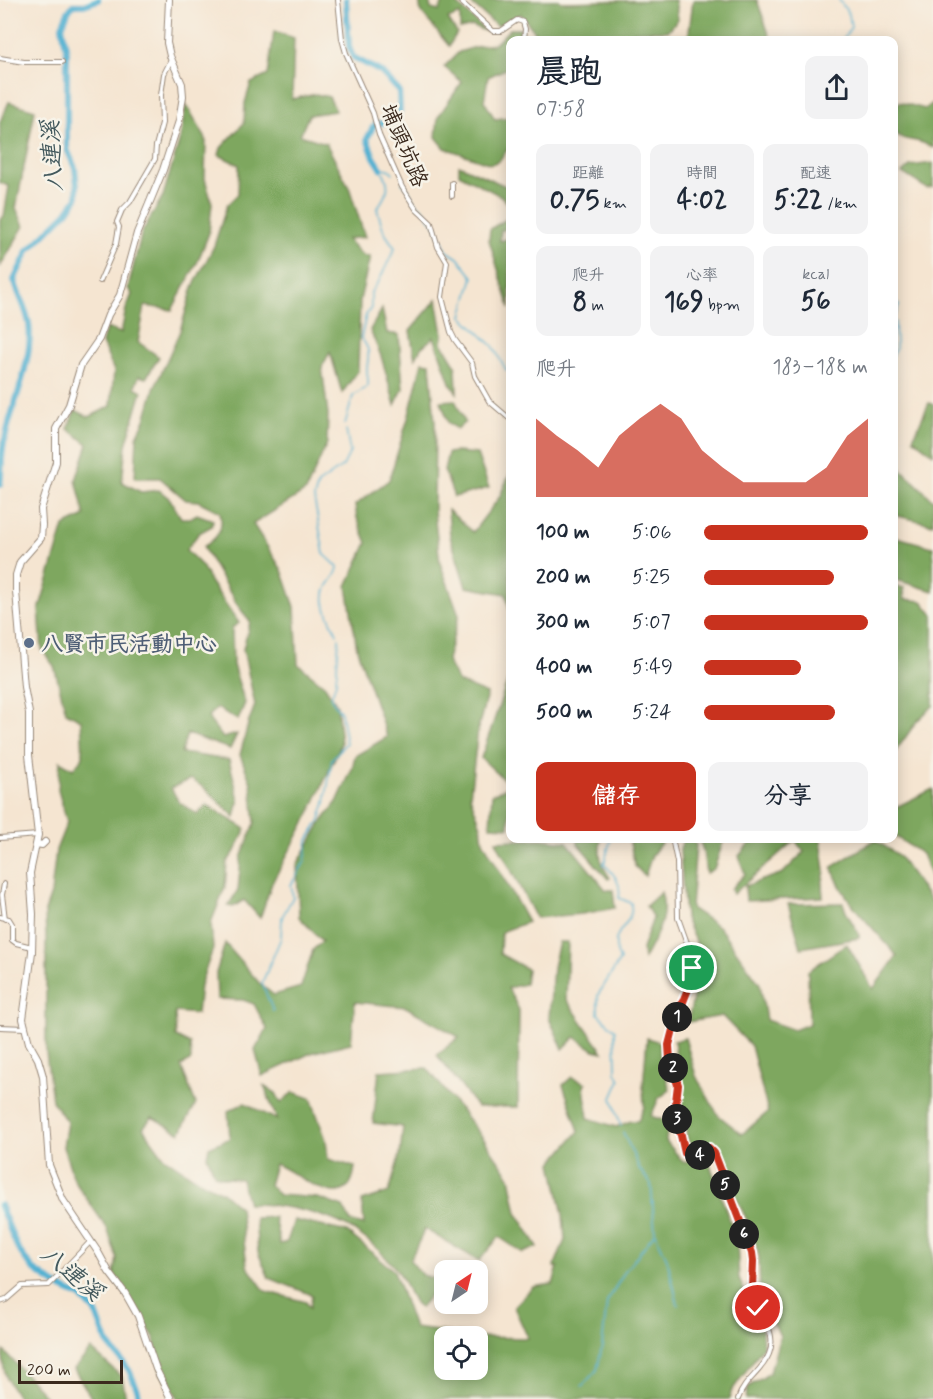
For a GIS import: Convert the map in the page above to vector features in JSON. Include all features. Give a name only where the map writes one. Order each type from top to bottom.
[{"type":"street","points":[[169,0],[167,36],[171,59],[182,84],[183,96],[179,122],[164,170],[137,233],[120,295],[108,315],[99,339],[81,365],[69,405],[56,429],[56,462],[41,509],[41,538],[20,562],[16,575],[17,615],[24,687],[29,712],[28,734],[38,835],[30,873],[33,914],[32,947],[24,1011],[26,1028],[43,1076],[49,1166],[63,1200],[138,1316],[156,1369],[171,1399]]},
{"type":"street","name":"埔頭坑路","points":[[338,0],[342,39],[346,53],[373,113],[383,146],[416,209],[431,223],[438,247],[447,262],[442,297],[451,332],[472,363],[475,376],[489,401],[506,416]]},
{"type":"street","points":[[459,0],[493,31],[501,31],[517,20],[523,22],[524,36]]},
{"type":"street","points":[[0,58],[24,62],[62,63]]},
{"type":"street","points":[[100,281],[118,236],[117,222],[122,210],[130,201],[155,159],[162,123],[161,95],[164,74],[171,59]]},
{"type":"street","points":[[452,183],[452,196]]},
{"type":"street","points":[[0,838],[38,835]]},
{"type":"street","points":[[37,843],[42,845],[45,842]]},
{"type":"street","points":[[673,843],[677,862],[678,918],[691,954],[692,968],[690,984],[675,1022],[669,1045],[670,1060],[678,1085],[675,1109],[682,1145],[685,1153],[691,1158],[697,1157],[709,1148],[714,1153],[752,1253],[752,1288],[758,1308],[769,1327],[773,1343],[763,1366],[747,1381],[738,1399]]},
{"type":"street","points":[[4,884],[2,918],[9,919],[12,924],[12,940],[32,947]]},
{"type":"street","points":[[0,1027],[26,1028]]},
{"type":"street","points":[[0,1302],[6,1300],[22,1286],[47,1286],[90,1242]]},
{"type":"green space","points":[[419,0],[429,0],[431,9],[439,11],[444,0],[453,0],[487,32],[473,26],[460,29],[460,14],[448,19],[457,33],[449,46],[421,12]]},
{"type":"green space","points":[[467,0],[559,0],[561,2],[675,0],[678,19],[668,31],[638,31],[619,36],[533,36],[534,31],[521,14],[497,26]]},
{"type":"green space","points":[[693,0],[757,0],[770,36],[688,36]]},
{"type":"green space","points":[[510,29],[521,29],[520,36],[506,36],[506,69],[488,77],[484,101],[495,119],[506,118],[506,151],[499,161],[491,164],[445,148],[436,137],[438,117],[462,82],[444,67],[459,52],[495,44]]},
{"type":"green space","points":[[274,31],[294,38],[292,99],[316,94],[329,97],[336,111],[309,115],[300,135],[326,143],[349,187],[365,237],[347,239],[362,255],[370,257],[360,300],[358,371],[342,393],[330,352],[322,367],[328,414],[327,443],[306,491],[253,524],[282,570],[295,607],[298,664],[325,686],[337,705],[341,744],[309,815],[272,883],[260,918],[244,900],[233,907],[228,906],[238,890],[241,858],[255,823],[251,783],[240,755],[255,705],[243,649],[250,622],[203,547],[219,533],[220,512],[198,501],[186,500],[160,478],[135,478],[137,436],[145,420],[154,389],[180,331],[193,287],[214,246],[227,205],[238,194],[239,165],[219,155],[221,148],[244,123],[245,103],[251,83],[268,75]]},
{"type":"green space","points":[[9,102],[35,110],[16,208],[24,226],[0,267],[0,220],[4,216],[9,186],[0,183],[0,122]]},
{"type":"green space","points":[[898,103],[925,109],[933,103],[933,148],[924,143],[904,139],[898,135]]},
{"type":"green space","points":[[186,104],[206,139],[205,179],[212,203],[209,233],[198,261],[172,310],[145,306],[138,342],[159,357],[146,378],[139,376],[135,387],[142,391],[126,445],[122,482],[141,492],[159,490],[170,499],[181,518],[190,518],[197,514],[213,520],[212,526],[199,533],[186,550],[202,566],[239,623],[232,628],[233,665],[245,703],[238,720],[217,708],[208,716],[223,738],[237,734],[230,749],[187,734],[181,753],[229,760],[239,800],[235,817],[207,790],[191,779],[171,788],[179,802],[197,814],[207,805],[246,829],[227,862],[225,887],[211,923],[213,949],[200,985],[197,1014],[175,1012],[176,1037],[190,1044],[191,1060],[181,1066],[196,1104],[180,1133],[152,1117],[143,1128],[164,1157],[195,1178],[222,1192],[240,1208],[247,1266],[265,1291],[306,1302],[310,1308],[312,1295],[269,1278],[258,1252],[255,1218],[274,1217],[280,1244],[287,1242],[294,1220],[347,1232],[394,1271],[414,1328],[434,1331],[434,1380],[488,1380],[488,1337],[528,1338],[514,1307],[533,1287],[553,1284],[558,1267],[554,1267],[565,1240],[563,1215],[552,1163],[579,1131],[563,1085],[572,1077],[586,1083],[584,1086],[588,1118],[616,1127],[631,1121],[638,1121],[644,1107],[643,1087],[647,1038],[660,1042],[660,1057],[670,1090],[659,1098],[651,1116],[668,1122],[666,1141],[684,1163],[707,1156],[737,1242],[739,1279],[762,1331],[763,1347],[731,1392],[730,1399],[179,1399],[161,1373],[154,1337],[114,1274],[117,1258],[107,1228],[75,1182],[63,1147],[67,1122],[52,1101],[46,1052],[45,911],[51,894],[56,850],[67,822],[58,790],[60,761],[73,769],[83,757],[81,720],[66,712],[54,666],[42,650],[39,610],[64,526],[85,516],[76,480],[88,444],[68,429],[75,410],[89,417],[111,406],[114,371],[102,343],[106,328],[121,333],[132,294],[128,288],[142,232],[163,196],[180,139]]},
{"type":"green space","points":[[933,163],[933,187],[926,188],[902,173],[910,166]]},
{"type":"green space","points":[[459,165],[506,186],[506,202],[501,196],[459,174]]},
{"type":"green space","points":[[506,219],[506,229],[501,230],[500,241],[506,239],[506,295],[489,240],[490,229]]},
{"type":"green space","points":[[437,299],[443,334],[442,343],[456,366],[457,393],[450,383],[434,337],[421,348],[415,359],[410,331]]},
{"type":"green space","points":[[382,309],[387,333],[399,335],[403,389],[395,405],[381,356],[370,330]]},
{"type":"green space","points":[[422,362],[430,363],[435,423],[434,511],[440,563],[459,615],[447,660],[458,682],[487,694],[478,729],[470,796],[481,826],[483,841],[528,922],[501,932],[500,954],[527,969],[525,984],[508,988],[519,1010],[518,1107],[477,1107],[437,1055],[459,1037],[406,1007],[355,1002],[351,1043],[311,1053],[262,1076],[255,1050],[267,1029],[254,1004],[243,1000],[217,999],[216,973],[225,943],[261,985],[274,995],[301,987],[313,950],[322,941],[299,917],[297,865],[321,823],[337,802],[352,769],[355,756],[387,737],[357,649],[347,586],[367,543],[357,518],[355,505],[389,480]]},
{"type":"green space","points":[[455,400],[465,422],[457,429],[448,422],[441,401]]},
{"type":"green space","points":[[929,403],[933,404],[933,454],[913,438]]},
{"type":"green space","points":[[448,453],[477,454],[489,488],[454,497],[444,470]]},
{"type":"green space","points":[[898,466],[933,500],[933,524],[898,516]]},
{"type":"green space","points":[[506,482],[506,594],[466,587],[450,536],[448,510],[473,532],[499,498]]},
{"type":"green space","points":[[898,537],[933,547],[933,591],[898,580]]},
{"type":"green space","points":[[898,586],[904,588],[904,599],[922,601],[933,615],[933,706],[917,721],[898,748]]},
{"type":"green space","points":[[506,686],[506,781],[481,758]]},
{"type":"green space","points":[[506,788],[506,827],[490,826],[492,794]]},
{"type":"green space","points":[[933,789],[933,882],[922,854],[898,838],[898,806]]},
{"type":"green space","points":[[496,841],[568,843],[606,890],[613,890],[615,908],[582,914],[536,918]]},
{"type":"green space","points":[[601,843],[601,860],[610,878],[608,879],[578,844]]},
{"type":"green space","points":[[630,843],[661,843],[652,855],[645,876],[635,866]]},
{"type":"green space","points":[[682,843],[696,844],[691,908],[719,927],[760,984],[766,1020],[794,1030],[809,1024],[808,971],[847,944],[873,989],[897,956],[852,904],[832,867],[870,843],[880,843],[898,855],[933,904],[933,1399],[746,1399],[748,1387],[770,1373],[780,1336],[760,1296],[759,1258],[753,1233],[710,1143],[695,1147],[687,1139],[674,1041],[685,1038],[696,1076],[718,1115],[742,1134],[768,1112],[751,1046],[722,1016],[688,1022],[699,968],[697,946],[685,918],[680,850]]},
{"type":"green space","points":[[700,843],[723,843],[714,869],[706,873]]},
{"type":"green space","points":[[792,843],[733,894],[731,889],[745,874],[739,856],[749,844]]},
{"type":"green space","points":[[797,843],[822,843],[825,871],[822,885],[823,897],[746,901],[745,886],[783,873],[804,852]]},
{"type":"green space","points":[[661,892],[663,910],[660,926],[644,959],[642,949],[653,918],[646,906]]},
{"type":"green space","points":[[843,903],[859,938],[801,948],[788,904]]},
{"type":"green space","points":[[559,942],[568,942],[566,999],[603,1052],[594,1050],[575,1037],[563,1049],[549,1018],[553,967]]},
{"type":"green space","points":[[427,1068],[483,1138],[510,1177],[517,1213],[538,1247],[523,1253],[499,1237],[480,1260],[477,1260],[425,1229],[410,1260],[422,1275],[434,1278],[434,1296],[430,1295],[420,1308],[411,1298],[396,1269],[379,1250],[359,1234],[336,1221],[321,1216],[291,1208],[248,1204],[241,1179],[215,1175],[207,1156],[209,1147],[230,1138],[228,1111],[245,1103],[277,1120],[264,1086],[276,1093],[281,1103],[293,1092],[311,1098],[326,1140],[328,1159],[355,1167],[351,1182],[343,1190],[334,1192],[322,1189],[275,1164],[269,1185],[279,1195],[318,1198],[343,1207],[351,1222],[364,1225],[362,1201],[389,1192],[400,1154],[403,1127],[373,1123],[379,1071]]},
{"type":"green space","points":[[91,1349],[122,1377],[126,1399],[92,1399],[74,1369]]},
{"type":"green space","points":[[4,1351],[48,1399],[19,1399],[4,1371]]},
{"type":"waterway","name":"八連溪","points":[[0,485],[4,443],[25,368],[30,338],[28,319],[14,280],[28,251],[67,212],[77,198],[75,168],[67,149],[67,53],[62,26],[73,5],[84,5],[98,0]]},
{"type":"waterway","points":[[346,0],[349,47],[353,57],[381,72],[399,91],[400,111],[395,121],[376,124]]},
{"type":"waterway","points":[[839,0],[849,14],[851,27],[845,36]]},
{"type":"waterway","points":[[373,127],[367,139],[381,168]]},
{"type":"waterway","points":[[345,424],[353,396],[368,386],[368,351],[361,338],[366,315],[371,308],[371,292],[395,248],[384,232],[377,209],[387,189],[387,180],[381,168]]},
{"type":"waterway","points":[[382,168],[389,169],[393,173]]},
{"type":"waterway","points":[[402,183],[435,225],[447,251],[458,258],[473,277],[462,316],[493,346],[506,370]]},
{"type":"waterway","points":[[898,304],[898,308]]},
{"type":"waterway","points":[[337,634],[326,609],[325,596],[338,567],[324,554],[314,498],[318,484],[343,466],[350,452],[346,430]]},
{"type":"waterway","points":[[273,1011],[262,983],[281,938],[282,917],[293,897],[291,885],[305,861],[308,840],[319,822],[325,803],[332,759],[346,743],[341,713],[331,698],[336,682],[339,638]]},
{"type":"waterway","points":[[610,843],[604,864],[616,879],[619,898],[631,903],[629,919],[617,937],[617,951],[620,960],[598,995],[598,1014],[615,1030],[616,1072],[620,1080],[612,1098],[621,1126]]},
{"type":"waterway","points":[[582,1386],[597,1370],[607,1302],[625,1271],[655,1233],[651,1184],[640,1170],[623,1132]]},
{"type":"waterway","name":"八連溪","points":[[0,1205],[18,1249],[33,1269],[59,1287],[81,1297],[96,1313],[107,1342],[129,1370],[139,1399]]},
{"type":"waterway","points":[[655,1233],[667,1259],[678,1305]]},
{"type":"place","name":"八賢市民活動中心","points":[[29,643]]},
{"type":"route","points":[[692,968],[690,984],[675,1022],[669,1045],[670,1060],[678,1085],[675,1109],[685,1153],[693,1158],[709,1148],[714,1153],[752,1253],[752,1288],[758,1308]]}]
